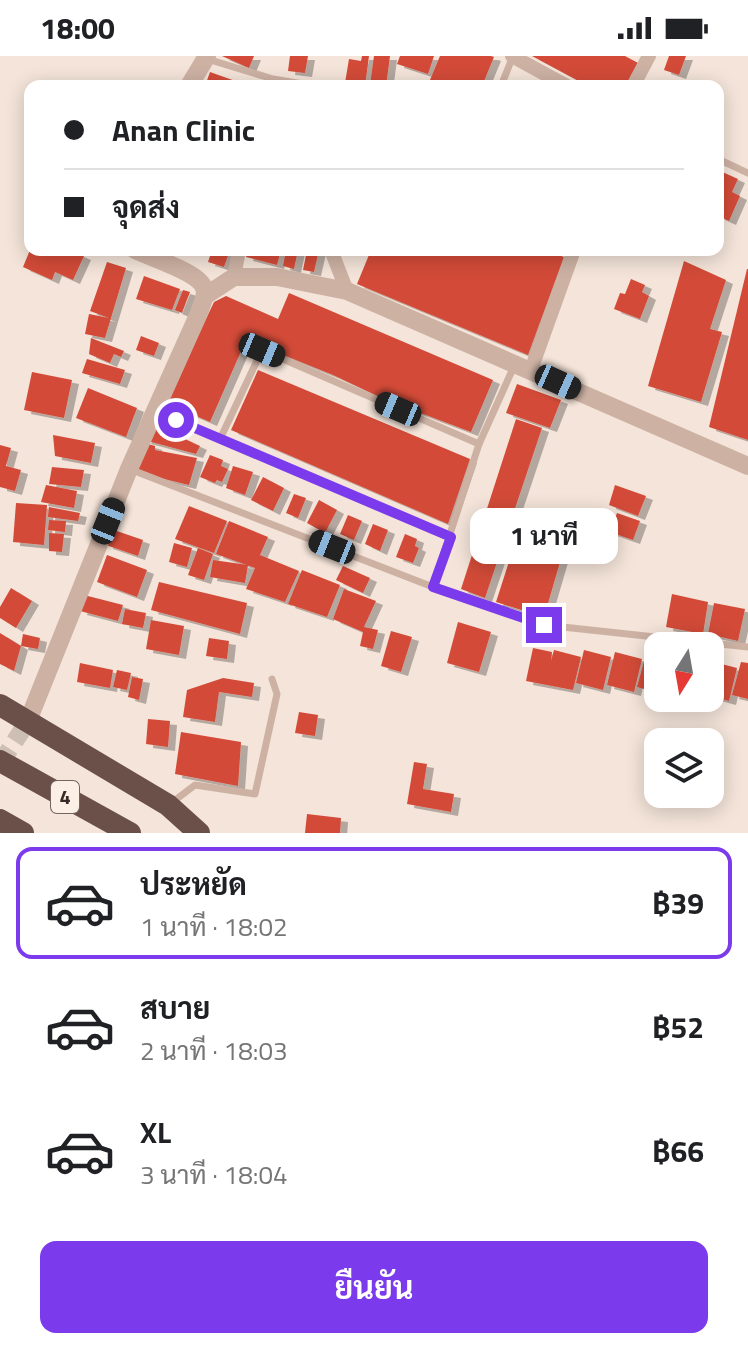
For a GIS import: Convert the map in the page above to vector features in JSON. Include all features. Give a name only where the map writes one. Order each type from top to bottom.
[{"type":"highway","points":[[0,705],[168,805],[199,833]]},
{"type":"highway","name":"4","points":[[0,761],[130,833]]},
{"type":"highway","points":[[0,820],[23,833]]},
{"type":"street","points":[[513,56],[556,80]]},
{"type":"street","points":[[636,80],[649,56]]},
{"type":"street","points":[[193,80],[206,57]]},
{"type":"street","points":[[28,721],[129,469],[199,313],[205,291],[194,275],[149,256]]},
{"type":"street","points":[[234,277],[238,256]]},
{"type":"street","points":[[333,256],[347,291]]},
{"type":"street","points":[[523,366],[571,256]]},
{"type":"street","points":[[208,294],[234,277],[277,277],[347,291],[748,466]]},
{"type":"lane","points":[[503,80],[513,56]]},
{"type":"lane","points":[[206,57],[279,80]]},
{"type":"lane","points":[[724,162],[748,173]]},
{"type":"lane","points":[[221,437],[262,350],[479,444]]},
{"type":"lane","points":[[433,587],[479,444],[523,366]]},
{"type":"lane","points":[[154,411],[451,537]]},
{"type":"lane","points":[[129,469],[433,587],[544,625],[748,647]]},
{"type":"lane","points":[[168,805],[195,785],[255,794],[277,694],[272,679]]},
{"type":"building","points":[[222,56],[254,56],[249,68]]},
{"type":"building","points":[[290,56],[308,56],[305,73],[288,71]]},
{"type":"building","points":[[362,56],[369,56],[366,80],[346,80],[349,59],[361,61]]},
{"type":"building","points":[[374,56],[390,56],[387,80],[371,80]]},
{"type":"building","points":[[400,56],[434,56],[428,74],[397,64]]},
{"type":"building","points":[[440,56],[494,57],[484,80],[430,80]]},
{"type":"building","points":[[532,56],[625,56],[638,63],[629,80],[577,80]]},
{"type":"building","points":[[669,56],[686,56],[679,75],[664,70]]},
{"type":"building","points":[[210,72],[233,80],[207,80]]},
{"type":"building","points":[[724,173],[738,179],[732,192],[740,196],[729,221],[724,219]]},
{"type":"building","points":[[28,256],[84,256],[73,280],[55,272],[52,280],[23,267]]},
{"type":"building","points":[[210,256],[228,256],[224,267],[208,262]]},
{"type":"building","points":[[246,256],[279,256],[277,265]]},
{"type":"building","points":[[285,256],[297,256],[294,269],[283,266]]},
{"type":"building","points":[[306,256],[318,256],[314,272],[303,270]]},
{"type":"building","points":[[369,256],[564,257],[528,355],[357,284]]},
{"type":"building","points":[[684,261],[726,280],[710,329],[722,332],[701,402],[648,386]]},
{"type":"building","points":[[107,262],[126,268],[105,338],[85,334],[89,314],[109,318],[90,311]]},
{"type":"building","points":[[748,269],[748,440],[709,427]]},
{"type":"building","points":[[144,276],[180,289],[172,310],[136,299]]},
{"type":"building","points":[[631,279],[645,285],[642,292],[649,296],[640,319],[614,309],[620,293],[625,294]]},
{"type":"building","points":[[183,290],[190,292],[182,313],[175,310]]},
{"type":"building","points":[[289,293],[493,380],[471,432],[386,400],[246,340],[210,422],[166,403],[214,302],[226,296],[278,319]]},
{"type":"building","points":[[141,336],[159,343],[154,356],[136,350]]},
{"type":"building","points":[[91,338],[124,351],[121,357],[114,354],[110,363],[89,354]]},
{"type":"building","points":[[87,359],[125,370],[120,384],[82,373]]},
{"type":"building","points":[[258,370],[470,459],[448,524],[231,430]]},
{"type":"building","points":[[32,372],[72,380],[64,418],[24,410]]},
{"type":"building","points":[[517,384],[561,400],[550,428],[506,413]]},
{"type":"building","points":[[88,388],[137,408],[126,437],[76,418]]},
{"type":"building","points":[[516,419],[542,428],[485,598],[461,589]]},
{"type":"building","points":[[151,423],[200,446],[196,454],[144,440]]},
{"type":"building","points":[[53,435],[95,443],[91,463],[55,456]]},
{"type":"building","points":[[145,443],[155,446],[155,450],[197,458],[189,485],[135,472]]},
{"type":"building","points":[[0,445],[11,448],[6,466],[21,470],[15,491],[0,487]]},
{"type":"building","points":[[210,455],[223,460],[221,466],[228,469],[222,482],[217,480],[215,483],[200,477]]},
{"type":"building","points":[[233,466],[253,472],[245,495],[226,488]]},
{"type":"building","points":[[52,467],[84,470],[81,487],[49,484]]},
{"type":"building","points":[[263,477],[284,488],[273,511],[251,500]]},
{"type":"building","points":[[46,485],[77,491],[74,508],[41,502]]},
{"type":"building","points":[[615,485],[646,496],[638,516],[609,505]]},
{"type":"building","points":[[294,494],[306,498],[298,518],[286,513]]},
{"type":"building","points":[[319,500],[337,510],[325,533],[307,523]]},
{"type":"building","points":[[16,503],[47,505],[44,545],[13,542]]},
{"type":"building","points":[[189,506],[227,521],[214,553],[175,539]]},
{"type":"building","points":[[49,507],[80,513],[78,521],[48,517]]},
{"type":"building","points":[[617,513],[640,521],[633,540],[610,532]]},
{"type":"building","points":[[348,515],[362,521],[354,540],[340,534]]},
{"type":"building","points":[[596,517],[610,522],[599,555],[584,550]]},
{"type":"building","points":[[49,520],[66,521],[65,532],[48,530]]},
{"type":"building","points":[[229,521],[268,537],[260,555],[299,571],[285,602],[246,589],[255,568],[216,554]]},
{"type":"building","points":[[373,524],[388,530],[380,551],[365,544]]},
{"type":"building","points":[[515,528],[565,545],[544,617],[496,602],[515,543],[510,542]]},
{"type":"building","points":[[111,529],[143,540],[138,556],[106,545]]},
{"type":"building","points":[[49,533],[64,534],[62,552],[49,551]]},
{"type":"building","points":[[405,534],[417,539],[415,546],[419,548],[413,563],[396,557]]},
{"type":"building","points":[[174,543],[192,548],[187,567],[169,562]]},
{"type":"building","points":[[198,548],[213,554],[204,580],[188,575]]},
{"type":"building","points":[[107,555],[147,570],[137,597],[97,582]]},
{"type":"building","points":[[213,560],[248,565],[245,583],[210,577]]},
{"type":"building","points":[[343,566],[370,578],[363,593],[336,580]]},
{"type":"building","points":[[302,570],[340,585],[327,617],[288,604]]},
{"type":"building","points":[[159,582],[247,603],[240,634],[151,610]]},
{"type":"building","points":[[11,588],[32,601],[16,628],[0,618],[0,607]]},
{"type":"building","points":[[344,589],[376,601],[364,627],[378,630],[373,649],[360,646],[363,632],[333,619]]},
{"type":"building","points":[[672,594],[708,602],[703,632],[666,627]]},
{"type":"building","points":[[84,595],[123,605],[118,621],[80,611]]},
{"type":"building","points":[[714,603],[745,609],[738,641],[724,638],[724,632],[708,632]]},
{"type":"building","points":[[125,609],[146,613],[143,628],[122,624]]},
{"type":"building","points":[[151,620],[184,626],[179,655],[146,649]]},
{"type":"building","points":[[458,622],[491,632],[479,672],[447,663]]},
{"type":"building","points":[[391,631],[412,637],[401,672],[381,666]]},
{"type":"building","points":[[0,633],[21,646],[14,671],[0,664]]},
{"type":"building","points":[[23,634],[40,638],[38,649],[21,646]]},
{"type":"building","points":[[209,638],[229,641],[227,659],[206,656]]},
{"type":"building","points":[[533,648],[552,652],[551,661],[554,650],[581,657],[573,690],[526,681]]},
{"type":"building","points":[[584,650],[611,657],[603,690],[576,683]]},
{"type":"building","points":[[615,652],[642,659],[634,692],[607,685]]},
{"type":"building","points":[[644,661],[644,689],[637,687]]},
{"type":"building","points":[[741,662],[748,663],[748,699],[732,695]]},
{"type":"building","points":[[80,663],[113,670],[110,688],[77,682]]},
{"type":"building","points":[[724,665],[737,668],[729,701],[724,700]]},
{"type":"building","points":[[117,670],[131,673],[127,690],[113,687]]},
{"type":"building","points":[[132,677],[143,679],[139,700],[128,697]]},
{"type":"building","points":[[223,678],[254,683],[252,697],[219,692],[215,722],[183,717],[187,690]]},
{"type":"building","points":[[299,712],[318,715],[315,736],[295,733]]},
{"type":"building","points":[[148,719],[170,721],[168,747],[146,744]]},
{"type":"building","points":[[181,732],[241,742],[238,786],[175,774]]},
{"type":"building","points":[[414,762],[427,764],[423,789],[454,794],[451,812],[407,804]]},
{"type":"building","points":[[307,814],[341,818],[340,833],[305,833]]},
{"type":"tunnel","points":[[0,764],[28,721]]},
{"type":"route","points":[[176,420],[451,537],[433,587],[544,625]]}]
